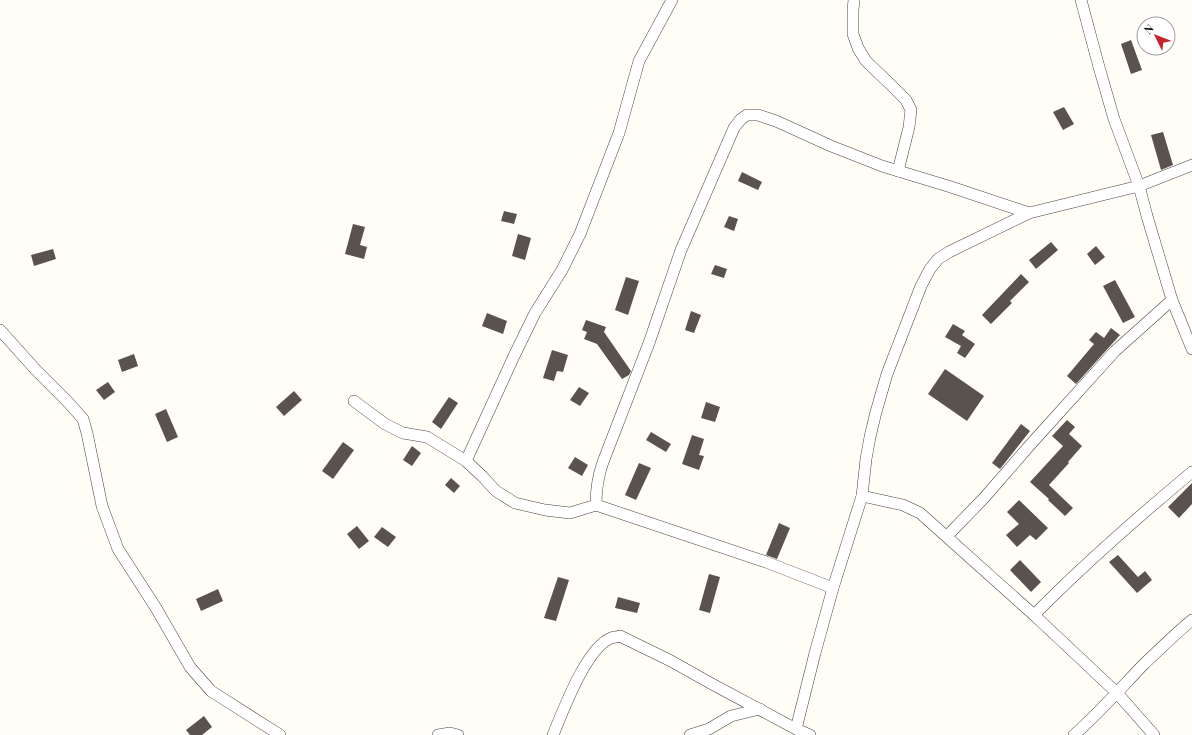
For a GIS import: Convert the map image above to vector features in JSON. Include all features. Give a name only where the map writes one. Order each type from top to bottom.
[{"type":"street","points":[[466,461],[535,312],[562,270],[580,234],[619,133],[640,61],[672,0]]},
{"type":"street","points":[[854,0],[853,34],[858,48],[866,61],[906,100],[911,110],[909,127],[898,171]]},
{"type":"street","points":[[1081,0],[1114,119],[1139,186],[1172,300],[1192,349]]},
{"type":"street","points":[[596,505],[596,490],[603,462],[649,343],[681,250],[734,128],[741,119],[747,115],[758,115],[776,121],[831,146],[882,166],[1029,213]]},
{"type":"street","points":[[796,729],[833,588],[862,496],[866,459],[876,412],[893,359],[921,286],[930,269],[938,259],[949,252],[1029,213],[1139,186],[1192,165]]},
{"type":"street","points":[[947,536],[984,498],[1115,351],[1172,300]]},
{"type":"street","points":[[0,330],[83,419],[102,506],[118,549],[156,608],[190,667],[211,691],[280,735]]},
{"type":"street","points":[[354,401],[385,424],[403,433],[427,437],[466,461],[496,491],[515,503],[545,510],[570,513],[596,505],[766,562],[833,588]]},
{"type":"street","points":[[1034,615],[1141,514],[1192,472]]},
{"type":"street","points":[[862,496],[903,505],[920,513],[1034,615],[1117,693],[1154,735]]},
{"type":"street","points":[[1074,735],[1154,655],[1192,620]]},
{"type":"street","points":[[553,735],[577,679],[586,664],[604,643],[611,638],[620,636],[671,661],[796,729],[810,735]]},
{"type":"street","points":[[690,735],[709,729],[731,716],[760,709]]},
{"type":"street","points":[[438,735],[450,733],[458,735]]},
{"type":"building","points":[[1131,40],[1142,70],[1131,74],[1121,44]]},
{"type":"building","points":[[1064,107],[1074,124],[1063,130],[1053,112]]},
{"type":"building","points":[[1163,132],[1173,165],[1161,170],[1151,135]]},
{"type":"building","points":[[742,172],[762,182],[758,190],[738,181]]},
{"type":"building","points":[[504,211],[517,214],[514,224],[501,221]]},
{"type":"building","points":[[729,216],[738,219],[734,231],[724,227]]},
{"type":"building","points":[[353,224],[365,227],[360,245],[367,247],[364,259],[345,254]]},
{"type":"building","points":[[518,234],[531,238],[525,260],[512,256]]},
{"type":"building","points":[[1051,242],[1058,250],[1036,269],[1029,260]]},
{"type":"building","points":[[1096,246],[1105,257],[1095,265],[1087,254]]},
{"type":"building","points":[[53,249],[56,259],[34,266],[31,255]]},
{"type":"building","points":[[715,265],[727,269],[724,278],[711,274]]},
{"type":"building","points":[[1021,274],[1029,282],[1010,301],[1012,303],[991,324],[982,315]]},
{"type":"building","points":[[626,277],[639,281],[628,315],[615,310]]},
{"type":"building","points":[[1115,280],[1135,317],[1123,323],[1103,286]]},
{"type":"building","points":[[691,311],[701,315],[694,333],[685,330]]},
{"type":"building","points":[[487,313],[507,321],[503,334],[482,326]]},
{"type":"building","points":[[586,320],[606,327],[604,332],[631,371],[629,375],[622,379],[597,344],[584,339],[587,332],[582,330]]},
{"type":"building","points":[[953,324],[965,331],[962,335],[975,344],[965,358],[957,353],[961,346],[945,337]]},
{"type":"building","points":[[1111,328],[1120,335],[1076,384],[1067,376],[1094,344],[1089,340],[1096,332],[1104,338]]},
{"type":"building","points":[[552,350],[568,355],[563,372],[557,371],[554,381],[543,378]]},
{"type":"building","points":[[134,354],[138,366],[122,372],[118,360]]},
{"type":"building","points":[[945,369],[984,396],[967,421],[928,394]]},
{"type":"building","points":[[108,382],[115,392],[104,400],[96,390]]},
{"type":"building","points":[[579,387],[589,393],[580,406],[570,400]]},
{"type":"building","points":[[294,391],[302,400],[284,416],[276,407]]},
{"type":"building","points":[[449,397],[458,403],[441,429],[432,422]]},
{"type":"building","points":[[706,402],[720,407],[715,422],[701,418]]},
{"type":"building","points":[[166,409],[178,437],[167,442],[155,414]]},
{"type":"building","points":[[1067,420],[1075,427],[1069,434],[1082,446],[1049,485],[1073,508],[1065,516],[1030,482],[1063,446],[1052,436]]},
{"type":"building","points":[[1021,424],[1030,431],[1000,469],[992,463]]},
{"type":"building","points":[[651,432],[671,444],[666,452],[646,440]]},
{"type":"building","points":[[692,435],[704,439],[699,455],[704,456],[699,470],[682,464]]},
{"type":"building","points":[[343,442],[354,450],[333,479],[322,471]]},
{"type":"building","points":[[412,446],[421,453],[412,466],[403,460]]},
{"type":"building","points":[[575,457],[588,465],[582,476],[568,468]]},
{"type":"building","points":[[639,463],[651,468],[636,500],[625,495]]},
{"type":"building","points":[[451,478],[460,486],[454,493],[445,485]]},
{"type":"building","points":[[1192,483],[1192,504],[1179,518],[1168,507]]},
{"type":"building","points":[[1019,500],[1048,528],[1036,540],[1030,535],[1017,547],[1006,535],[1019,524],[1007,512]]},
{"type":"building","points":[[779,523],[790,528],[777,559],[766,555]]},
{"type":"building","points":[[357,526],[369,541],[359,549],[347,534]]},
{"type":"building","points":[[382,527],[396,537],[388,547],[374,537]]},
{"type":"building","points":[[1118,555],[1138,577],[1145,571],[1152,580],[1137,593],[1109,562]]},
{"type":"building","points":[[1020,560],[1041,582],[1031,592],[1010,570]]},
{"type":"building","points":[[709,574],[720,577],[710,613],[699,610]]},
{"type":"building","points":[[558,577],[569,580],[556,621],[544,618]]},
{"type":"building","points":[[218,589],[223,601],[201,611],[196,599]]},
{"type":"building","points":[[618,597],[640,603],[637,613],[615,608]]},
{"type":"building","points":[[204,716],[212,727],[202,735],[190,735],[186,730]]}]
